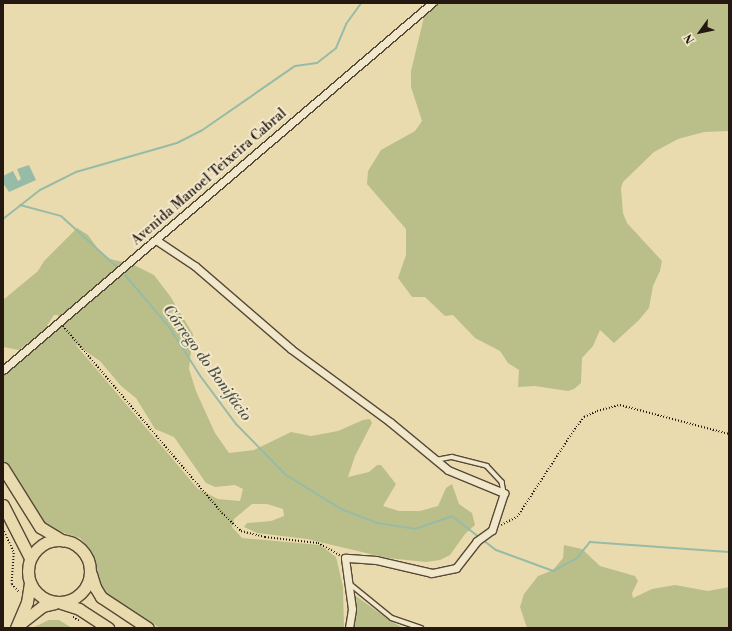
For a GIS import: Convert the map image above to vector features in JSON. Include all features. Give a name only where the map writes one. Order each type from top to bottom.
[{"type":"main road","points":[[3,468],[40,527],[62,540],[71,542],[85,553],[95,588],[101,597],[148,628]]},
{"type":"main road","points":[[3,505],[30,558]]},
{"type":"main road","points":[[18,626],[27,602],[30,583],[28,566],[30,558],[44,544],[62,540]]},
{"type":"main road","points":[[18,626],[43,606],[70,601],[82,593],[89,580],[90,570]]},
{"type":"main road","points":[[30,583],[40,596],[79,609],[108,628]]},
{"type":"street","name":"Avenida Manoel Teixeira Cabral","points":[[3,370],[60,323],[432,3]]},
{"type":"street","points":[[156,240],[195,266],[291,349],[390,422],[448,470],[504,493],[492,530],[477,542],[456,568],[432,573],[376,560],[345,558],[352,609],[349,628]]},
{"type":"lane","points":[[436,460],[452,457],[487,466],[502,482],[504,493]]},
{"type":"lane","points":[[348,583],[392,618],[421,628]]},
{"type":"path","points":[[60,323],[217,508],[241,531],[265,537],[318,543],[345,558]]},
{"type":"path","points":[[492,530],[517,517],[576,427],[584,417],[597,411],[620,405],[729,434]]},
{"type":"green space","points":[[440,3],[729,3],[729,131],[704,132],[678,139],[654,152],[623,182],[621,188],[623,213],[627,223],[662,261],[660,271],[653,286],[649,308],[639,320],[614,343],[600,330],[593,346],[582,358],[581,383],[574,389],[568,391],[535,386],[518,387],[519,370],[508,363],[500,351],[475,338],[453,315],[445,316],[425,297],[412,297],[398,278],[406,255],[406,229],[367,184],[368,171],[381,150],[415,131],[422,121],[411,87],[411,71],[424,17]]},
{"type":"green space","points":[[77,228],[88,235],[101,253],[110,259],[132,264],[154,275],[170,296],[193,334],[189,369],[196,391],[215,433],[229,453],[254,450],[291,432],[311,436],[338,431],[363,420],[370,419],[372,423],[355,456],[348,477],[369,472],[377,465],[381,465],[396,484],[383,506],[399,511],[420,511],[438,506],[446,488],[452,484],[459,504],[472,513],[475,525],[465,534],[450,555],[440,560],[426,562],[387,558],[307,539],[257,533],[244,527],[247,523],[271,521],[284,516],[283,509],[267,504],[252,504],[234,519],[232,527],[242,538],[320,545],[336,557],[343,587],[344,628],[160,628],[117,603],[104,591],[97,575],[92,552],[80,538],[55,530],[38,520],[3,464],[3,374],[43,340],[59,321],[58,315],[54,315],[43,332],[19,350],[3,347],[3,300],[38,271],[44,261]],"holes":[[[75,344],[100,361],[121,386],[136,398],[155,429],[174,437],[206,483],[215,487],[235,485],[243,489],[240,501],[218,499],[198,489]]]},
{"type":"green space","points":[[564,545],[582,549],[600,566],[635,576],[638,581],[632,593],[633,598],[652,589],[675,585],[708,591],[729,587],[729,628],[527,628],[520,607],[524,594],[538,576],[553,570],[563,558]]},
{"type":"green space","points":[[356,596],[389,620],[403,628],[355,628]]},
{"type":"green space","points":[[49,620],[59,620],[72,628],[32,628]]},
{"type":"shaded area","points":[[29,165],[36,180],[9,192],[3,183],[3,176],[13,171],[18,181],[21,179],[17,169]]},
{"type":"waterway","points":[[3,219],[40,190],[76,172],[177,143],[201,131],[295,66],[317,63],[336,48],[346,24],[361,3]]},
{"type":"waterway","points":[[20,205],[61,216],[116,266]]},
{"type":"waterway","name":"Córrego do Bonifácio","points":[[125,275],[169,327],[201,377],[236,424],[286,475],[341,509],[378,523],[415,529],[452,516],[479,537]]},
{"type":"waterway","name":"Córrego do Bonifácio","points":[[483,540],[496,550],[553,571],[577,558],[590,542],[729,552]]}]
